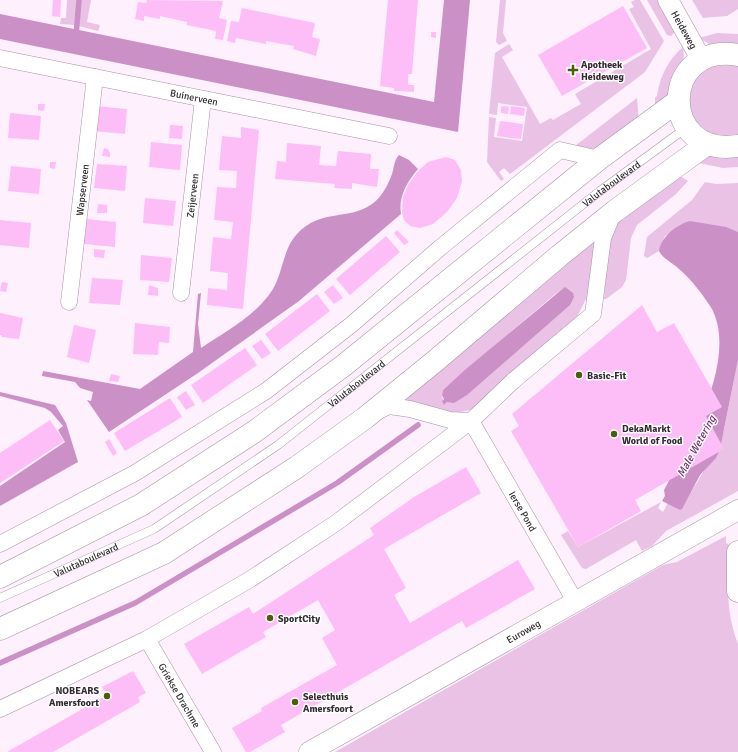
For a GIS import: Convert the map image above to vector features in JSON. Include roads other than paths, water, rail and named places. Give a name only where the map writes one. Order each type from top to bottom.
[{"type":"main road","points":[[738,55],[727,53],[714,54],[701,59],[692,66],[684,76],[679,88],[678,101],[680,113],[686,128],[693,135],[707,144],[718,147],[738,146]]},
{"type":"main road","points":[[0,578],[141,505],[254,432],[343,366],[599,159],[678,101]]},
{"type":"main road","points":[[0,629],[164,553],[297,467],[365,418],[615,211],[707,144]]},
{"type":"main road","points":[[738,552],[738,591]]},
{"type":"street","name":"Heideweg","points":[[668,0],[701,59]]},
{"type":"street","name":"Buinerveen","points":[[0,58],[389,136]]},
{"type":"street","name":"Wapserveen","points":[[69,302],[95,77]]},
{"type":"street","name":"Zeijerveen","points":[[181,293],[203,99]]},
{"type":"street","points":[[0,544],[135,473],[266,391],[351,325],[440,247],[560,150],[599,159]]},
{"type":"street","points":[[0,709],[148,639],[249,580],[336,523],[471,421],[513,381],[593,314],[603,238],[607,226],[615,211]]},
{"type":"street","points":[[365,418],[389,406],[410,409],[450,420],[471,421]]},
{"type":"street","name":"Ierse Pond","points":[[471,421],[575,601]]},
{"type":"street","name":"Euroweg","points":[[309,752],[738,510]]},
{"type":"street","name":"Griekse Drachme","points":[[148,639],[212,752]]},
{"type":"lane","name":"Valutaboulevard","points":[[0,598],[154,529],[278,445],[600,191],[686,128]]},
{"type":"water","points":[[444,0],[470,0],[458,132],[0,39],[0,14],[434,102]]},
{"type":"water","points":[[399,155],[409,160],[418,169],[404,190],[400,208],[401,214],[299,301],[198,373],[109,432],[87,400],[91,401],[93,392],[80,388],[75,382],[42,376],[43,371],[140,389],[193,352],[198,294],[201,293],[198,324],[201,348],[250,315],[259,307],[273,289],[292,240],[306,226],[325,218],[363,209],[376,201],[387,186],[395,162]]},
{"type":"water","name":"Male Wetering","points":[[690,221],[726,227],[738,232],[738,360],[720,449],[716,458],[700,475],[682,509],[680,510],[662,501],[665,496],[664,490],[686,450],[707,402],[715,377],[719,352],[718,330],[712,309],[688,278],[659,251],[660,246],[670,232],[680,225]]},
{"type":"water","points":[[565,287],[573,293],[574,297],[570,305],[467,395],[454,403],[447,402],[444,405],[442,401],[444,399],[442,395],[443,390],[466,369]]},
{"type":"water","points":[[0,392],[55,405],[66,423],[78,462],[0,506],[0,486],[65,442],[58,430],[63,426],[51,412],[45,408],[0,396]]},
{"type":"waterway","points":[[76,36],[79,0]]},
{"type":"waterway","points":[[0,663],[135,603],[337,483],[418,425]]},
{"type":"place","name":"Apotheek Heideweg","points":[[573,70]]},
{"type":"place","name":"Basic-Fit","points":[[579,375]]},
{"type":"place","name":"DekaMarkt World of Food","points":[[614,434]]},
{"type":"place","name":"SportCity","points":[[270,618]]},
{"type":"place","name":"NOBEARS Amersfoort","points":[[107,696]]},
{"type":"place","name":"Selecthuis Amersfoort","points":[[295,702]]}]
